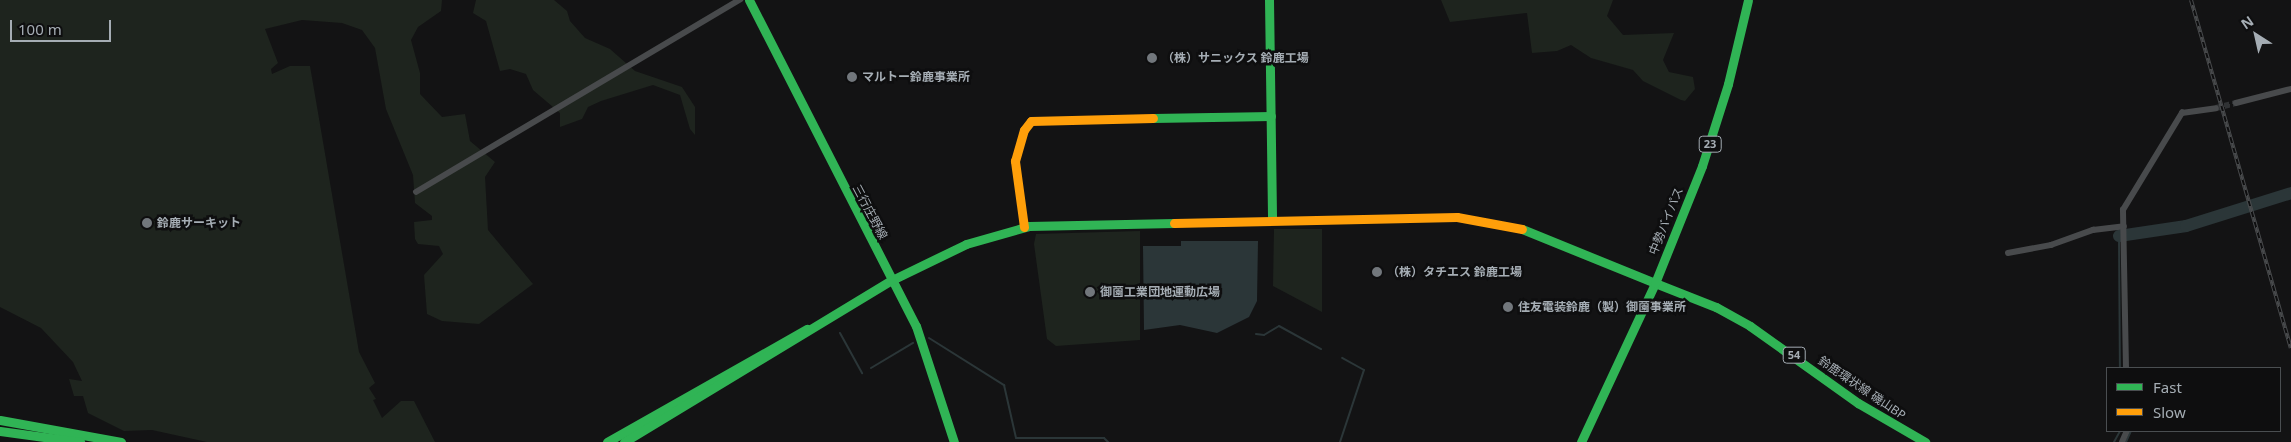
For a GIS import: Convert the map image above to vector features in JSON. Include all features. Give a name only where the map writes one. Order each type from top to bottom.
[{"type":"main road","name":"三行庄野線","points":[[749,0],[916,326],[954,442]]},
{"type":"main road","points":[[1269,0],[1272,219]]},
{"type":"main road","name":"中勢バイパス","points":[[1581,442],[1655,283],[1714,130],[1748,0]]},
{"type":"main road","points":[[1024,226],[1015,161],[1024,130],[1031,121],[1271,116]]},
{"type":"main road","name":"鈴鹿環状線 磯山BP","points":[[836,314],[892,280],[966,244],[1024,226],[1457,216],[1502,222],[1552,238],[1655,283],[1716,307],[1750,326],[1858,403],[1925,442]]},
{"type":"main road","points":[[607,442],[730,370],[836,314]]},
{"type":"main road","points":[[624,442],[836,314]]},
{"type":"main road","points":[[0,420],[121,442]]},
{"type":"main road","points":[[0,431],[80,442]]},
{"type":"street","points":[[416,192],[740,0]]},
{"type":"street","points":[[2236,103],[2291,89]]},
{"type":"street","points":[[2126,367],[2123,210],[2182,113],[2216,108]]},
{"type":"street","points":[[2008,253],[2124,227]]},
{"type":"shaded area","name":"鈴鹿サーキット","points":[[0,0],[442,0],[441,11],[418,27],[411,40],[420,73],[420,94],[442,117],[465,114],[470,141],[495,162],[485,177],[488,230],[533,284],[479,324],[442,321],[427,314],[424,275],[443,254],[439,246],[418,244],[415,239],[414,222],[432,220],[432,216],[415,203],[413,175],[386,109],[375,48],[362,30],[342,23],[302,20],[265,29],[278,63],[271,69],[272,74],[290,66],[310,66],[359,352],[375,383],[369,388],[376,399],[373,400],[382,418],[401,401],[414,401],[435,442],[207,442],[152,430],[124,431],[88,413],[83,396],[74,396],[69,379],[82,381],[73,362],[41,328],[0,307]]},
{"type":"shaded area","points":[[476,0],[554,0],[567,11],[570,21],[585,38],[610,49],[635,71],[682,87],[695,107],[695,135],[690,129],[680,95],[653,85],[601,101],[588,107],[582,119],[560,127],[560,113],[533,90],[526,74],[510,69],[500,71],[486,21],[473,13]]},
{"type":"shaded area","points":[[1441,0],[1613,0],[1607,16],[1623,35],[1674,33],[1663,60],[1669,72],[1693,77],[1695,89],[1685,101],[1681,100],[1643,81],[1633,70],[1591,58],[1571,45],[1557,51],[1532,53],[1527,13],[1450,22]]},
{"type":"shaded area","points":[[1274,229],[1322,229],[1322,312],[1273,286]]},
{"type":"shaded area","name":"御薗工業団地運動広場","points":[[1140,231],[1140,340],[1056,346],[1047,339],[1034,244],[1036,234]]},
{"type":"shaded area","points":[[1181,241],[1258,241],[1257,301],[1249,317],[1217,333],[1180,325],[1144,330],[1143,246],[1181,246]]},
{"type":"waterway","points":[[2119,236],[2186,226],[2291,193]]},
{"type":"waterway","points":[[2119,236],[2120,367]]},
{"type":"waterway","points":[[1256,334],[1264,335],[1279,326],[1321,349]]},
{"type":"waterway","points":[[840,333],[862,373]]},
{"type":"waterway","points":[[929,338],[1004,385],[1016,438],[1104,438],[1108,442]]},
{"type":"waterway","points":[[871,368],[913,343]]},
{"type":"waterway","points":[[1340,442],[1364,370],[1342,358]]},
{"type":"waterway","points":[[2114,442],[2119,432]]},
{"type":"waterway","points":[[2126,442],[2131,432]]},
{"type":"tunnel","points":[[2216,108],[2236,103]]},
{"type":"railway","points":[[2191,0],[2291,348]]},
{"type":"traffic: fast","points":[[749,0],[916,326],[954,442]]},
{"type":"traffic: fast","points":[[1269,0],[1272,219]]},
{"type":"traffic: fast","points":[[1581,442],[1655,283],[1702,166],[1728,84],[1748,0]]},
{"type":"traffic: fast","points":[[1153,118],[1271,116]]},
{"type":"traffic: fast","points":[[624,442],[892,280],[966,244],[1029,226],[1174,223]]},
{"type":"traffic: fast","points":[[1522,229],[1655,283]]},
{"type":"traffic: fast","points":[[1655,283],[1716,307],[1750,326],[1858,403],[1925,442]]},
{"type":"traffic: fast","points":[[607,442],[807,329]]},
{"type":"traffic: fast","points":[[0,420],[121,442]]},
{"type":"traffic: fast","points":[[0,431],[80,442]]},
{"type":"traffic: slow","points":[[1024,227],[1015,161],[1024,130],[1031,121],[1153,118]]},
{"type":"traffic: slow","points":[[1174,223],[1457,217],[1522,229]]},
{"type":"place","name":"（株）サニックス 鈴鹿工場","points":[[1152,58]]},
{"type":"place","name":"マルトー鈴鹿事業所","points":[[852,77]]},
{"type":"place","name":"鈴鹿サーキット","points":[[147,223]]},
{"type":"place","name":"（株）タチエス 鈴鹿工場","points":[[1377,272]]},
{"type":"place","name":"御薗工業団地運動広場","points":[[1090,292]]},
{"type":"place","name":"住友電装鈴鹿（製）御薗事業所","points":[[1508,307]]}]
